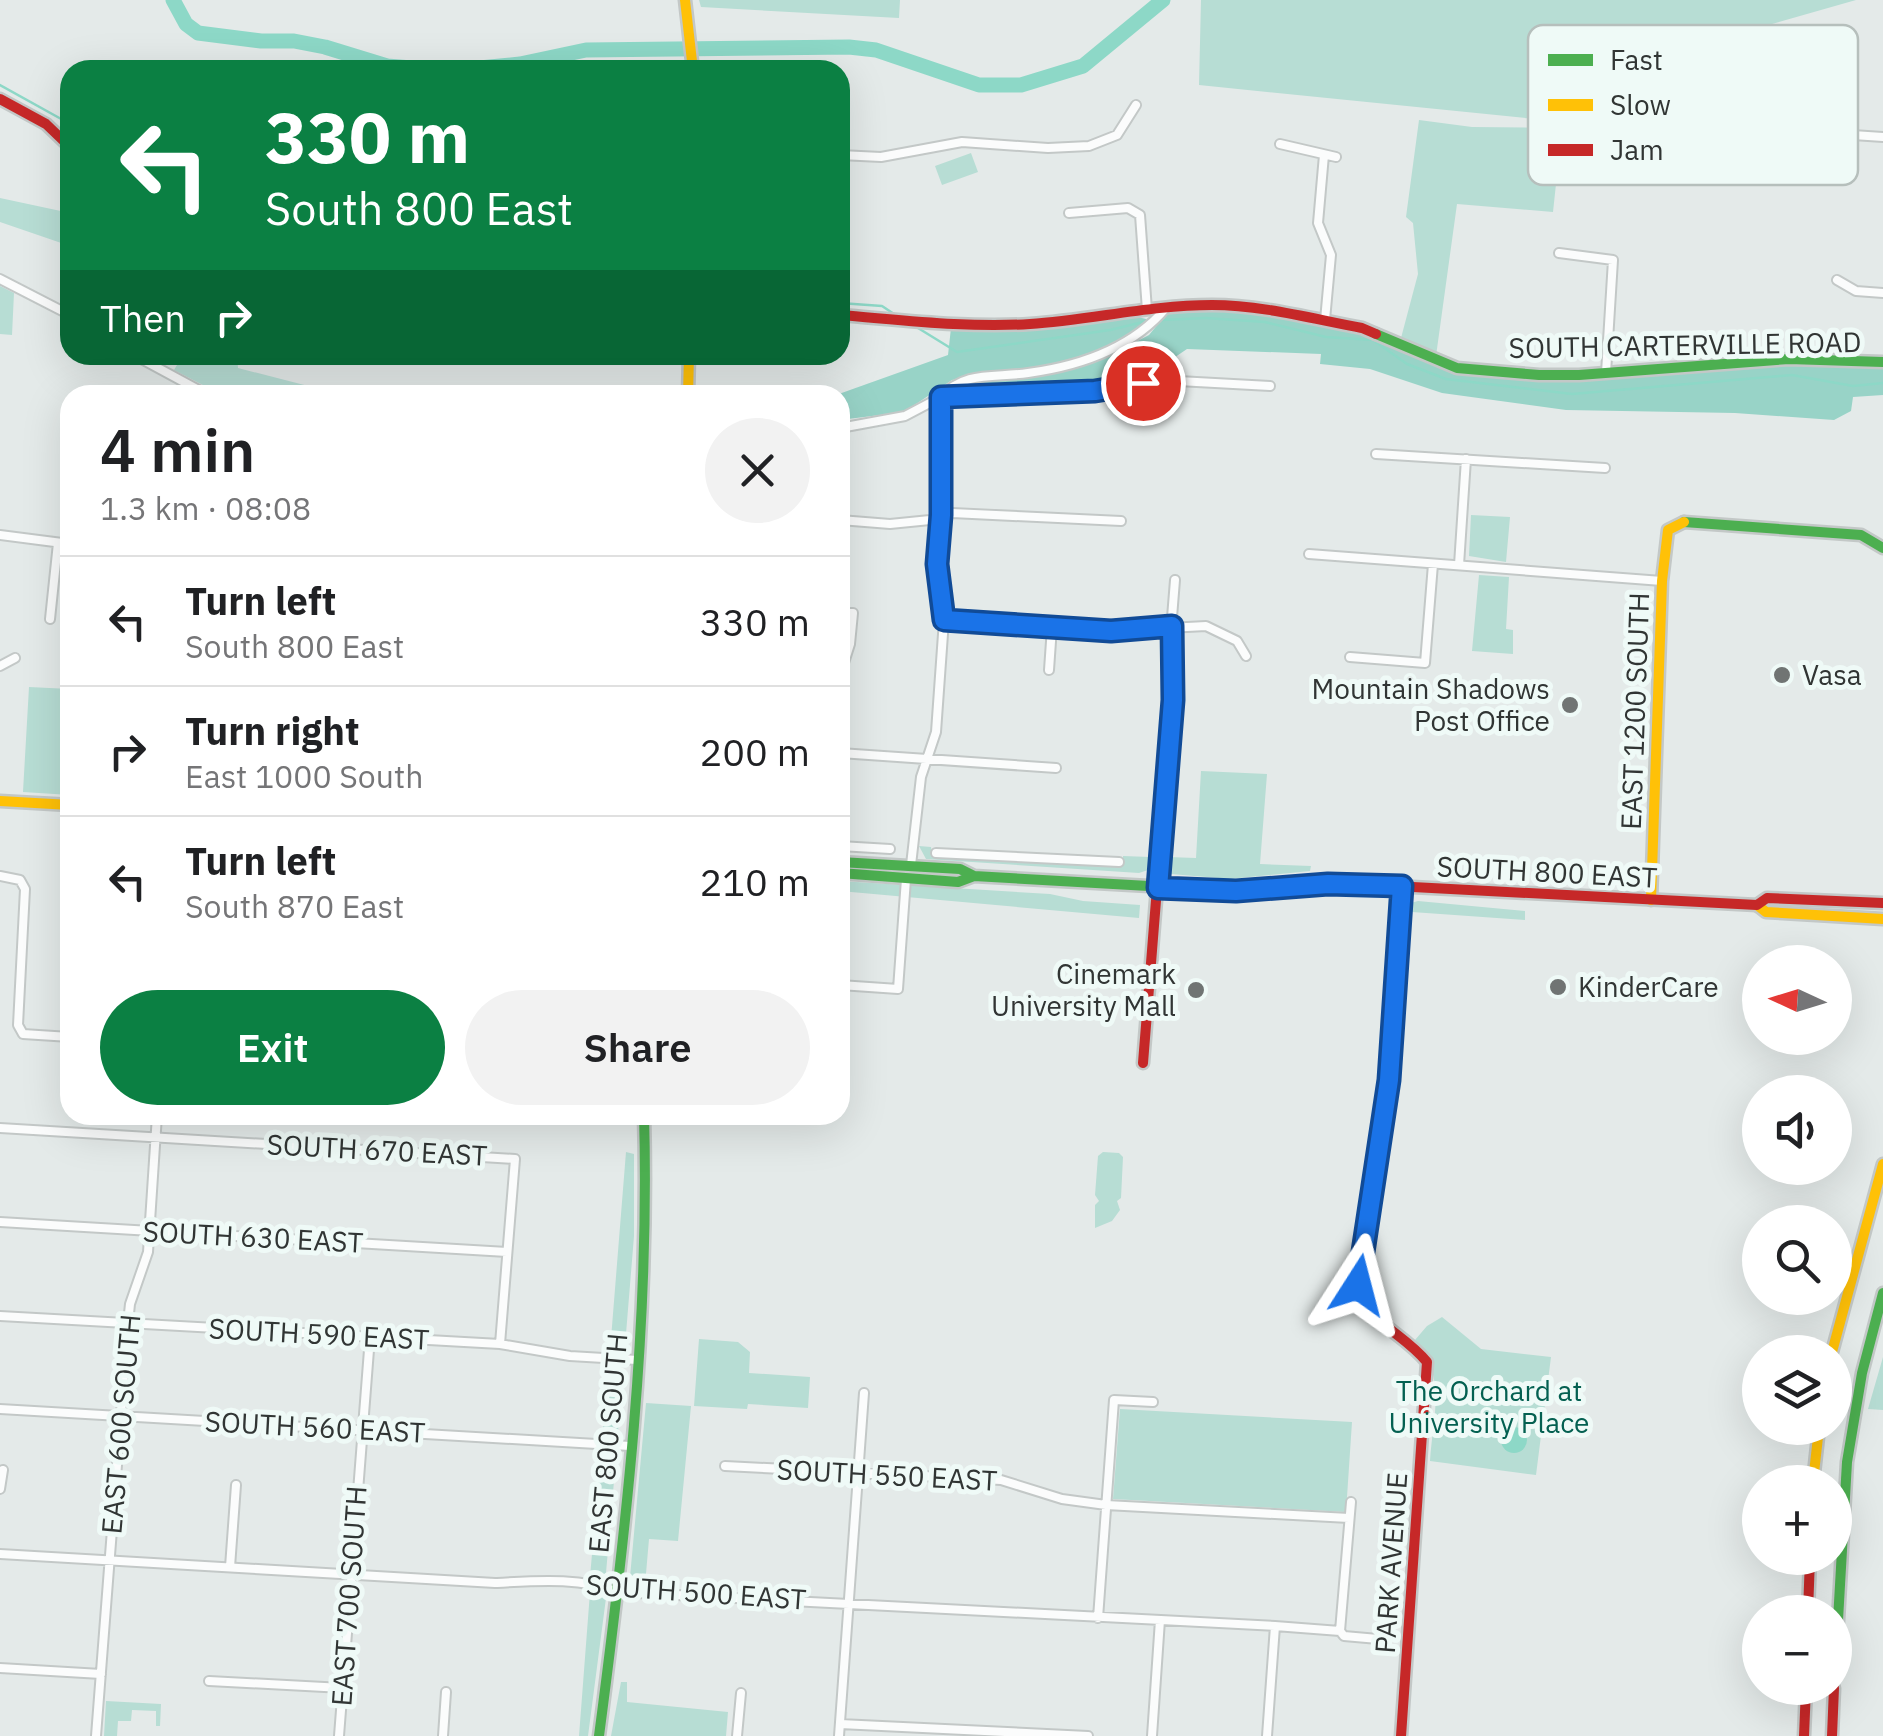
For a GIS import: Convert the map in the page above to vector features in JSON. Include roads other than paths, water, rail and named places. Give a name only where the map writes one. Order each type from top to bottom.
[{"type":"main road","points":[[684,0],[692,60]]},
{"type":"main road","points":[[0,100],[46,124],[60,137]]},
{"type":"main road","name":"SOUTH CARTERVILLE ROAD","points":[[850,316],[974,325],[1031,324],[1167,306],[1214,305],[1325,320],[1373,331],[1456,368],[1539,375],[1789,360],[1883,362]]},
{"type":"main road","name":"EAST 1200 SOUTH","points":[[1650,900],[1664,540],[1682,522],[1861,535],[1883,548]]},
{"type":"main road","points":[[0,802],[60,805]]},
{"type":"main road","name":"SOUTH 800 EAST","points":[[850,862],[960,869],[974,876],[1158,888],[1236,891],[1328,884],[1758,904],[1766,898],[1883,903]]},
{"type":"main road","points":[[850,871],[901,871],[911,866]]},
{"type":"main road","name":"SOUTH 800 EAST","points":[[850,875],[958,882],[974,876]]},
{"type":"main road","name":"PARK AVENUE","points":[[1401,1736],[1426,1362],[1417,1348],[1368,1313],[1358,1285],[1389,1080],[1402,886]]},
{"type":"main road","points":[[1143,1064],[1158,888]]},
{"type":"main road","name":"SOUTH 800 EAST","points":[[1758,904],[1766,912],[1883,919]]},
{"type":"main road","name":"EAST 800 SOUTH","points":[[599,1736],[618,1592],[637,1360],[647,1221],[644,1125]]},
{"type":"main road","points":[[1837,1335],[1883,1164]]},
{"type":"main road","points":[[1839,1595],[1847,1462],[1862,1372],[1883,1293]]},
{"type":"main road","points":[[1804,1736],[1805,1705]]},
{"type":"main road","points":[[1832,1736],[1833,1705]]},
{"type":"street","points":[[850,155],[881,158],[962,142],[1048,148],[1089,146],[1118,135],[1136,104]]},
{"type":"street","points":[[1858,135],[1883,136]]},
{"type":"street","points":[[1280,144],[1336,157]]},
{"type":"street","points":[[1324,155],[1318,223],[1330,255],[1325,320]]},
{"type":"street","points":[[1069,213],[1128,208],[1142,218],[1147,310]]},
{"type":"street","points":[[1559,253],[1613,260],[1606,373]]},
{"type":"street","points":[[0,279],[60,309]]},
{"type":"street","points":[[1836,280],[1856,291],[1883,293]]},
{"type":"street","points":[[850,426],[905,416],[941,397],[952,385],[974,376],[1044,371],[1098,355],[1140,335],[1167,306]]},
{"type":"street","points":[[152,365],[190,385]]},
{"type":"street","points":[[941,397],[1095,391],[1160,380],[1270,386]]},
{"type":"street","points":[[911,866],[918,792],[936,732],[944,620],[937,564],[941,397]]},
{"type":"street","points":[[1376,454],[1605,468]]},
{"type":"street","points":[[1458,564],[1466,459]]},
{"type":"street","points":[[850,521],[890,524],[930,520],[941,515],[1121,521]]},
{"type":"street","points":[[0,535],[58,543],[50,618]]},
{"type":"street","points":[[1309,554],[1662,581]]},
{"type":"street","points":[[1350,657],[1425,663],[1433,564]]},
{"type":"street","points":[[1158,888],[1173,700],[1175,580]]},
{"type":"street","points":[[850,613],[854,614],[850,644]]},
{"type":"street","points":[[944,620],[1111,631],[1172,626],[1216,629],[1237,641],[1246,656]]},
{"type":"street","points":[[1048,670],[1052,627]]},
{"type":"street","points":[[0,666],[14,658]]},
{"type":"street","points":[[850,754],[1056,768]]},
{"type":"street","points":[[850,847],[890,849]]},
{"type":"street","points":[[858,862],[859,847]]},
{"type":"street","points":[[936,853],[1120,862]]},
{"type":"street","points":[[1012,878],[1013,857]]},
{"type":"street","points":[[1093,884],[1095,861]]},
{"type":"street","points":[[0,876],[12,877],[26,888],[18,1025],[23,1034],[60,1036]]},
{"type":"street","points":[[850,986],[898,989],[906,879]]},
{"type":"street","name":"EAST 600 SOUTH","points":[[96,1736],[128,1323],[130,1304],[148,1253],[157,1125]]},
{"type":"street","name":"SOUTH 670 EAST","points":[[0,1128],[515,1159],[507,1252]]},
{"type":"street","name":"SOUTH 630 EAST","points":[[0,1222],[507,1252]]},
{"type":"street","points":[[500,1344],[507,1252]]},
{"type":"street","name":"SOUTH 590 EAST","points":[[0,1316],[500,1344],[570,1356],[637,1360]]},
{"type":"street","name":"EAST 700 SOUTH","points":[[339,1736],[370,1337]]},
{"type":"street","points":[[839,1736],[864,1392]]},
{"type":"street","points":[[1098,1618],[1114,1400],[1153,1402]]},
{"type":"street","name":"SOUTH 560 EAST","points":[[0,1409],[630,1446]]},
{"type":"street","name":"SOUTH 550 EAST","points":[[725,1466],[1000,1480],[1062,1499],[1106,1505],[1349,1518]]},
{"type":"street","points":[[0,1488],[3,1470]]},
{"type":"street","points":[[230,1567],[236,1485]]},
{"type":"street","points":[[1340,1631],[1351,1502]]},
{"type":"street","name":"SOUTH 500 EAST","points":[[0,1554],[495,1583],[548,1581],[601,1586],[618,1592],[1275,1626],[1340,1631],[1344,1636],[1378,1639],[1388,1634]]},
{"type":"street","points":[[1152,1736],[1160,1620]]},
{"type":"street","points":[[1268,1736],[1275,1626]]},
{"type":"street","points":[[0,1668],[100,1674]]},
{"type":"street","points":[[209,1680],[343,1688]]},
{"type":"street","points":[[443,1736],[446,1692]]},
{"type":"street","points":[[737,1736],[741,1693]]},
{"type":"street","points":[[840,1724],[1088,1736]]},
{"type":"waterway","points":[[173,0],[186,24],[198,33],[294,41],[367,60]]},
{"type":"waterway","points":[[539,60],[586,50],[849,47],[876,50],[979,85],[1021,85],[1083,66],[1163,0]]},
{"type":"waterway","points":[[0,85],[60,118]]},
{"type":"waterway","points":[[850,304],[882,306],[894,314]]},
{"type":"waterway","points":[[1161,320],[1265,322],[1326,337],[1373,340],[1407,364],[1446,379],[1572,394],[1792,375],[1853,386],[1883,383]]},
{"type":"waterway","points":[[918,328],[957,352],[1147,321]]},
{"type":"place","name":"Vasa","points":[[1782,675]]},
{"type":"place","name":"Mountain Shadows Post Office","points":[[1570,705]]},
{"type":"place","name":"KinderCare","points":[[1558,987]]},
{"type":"place","name":"Cinemark University Mall","points":[[1196,990]]},
{"type":"park label","name":"The Orchard at University Place","points":[[1489,1407]]}]
